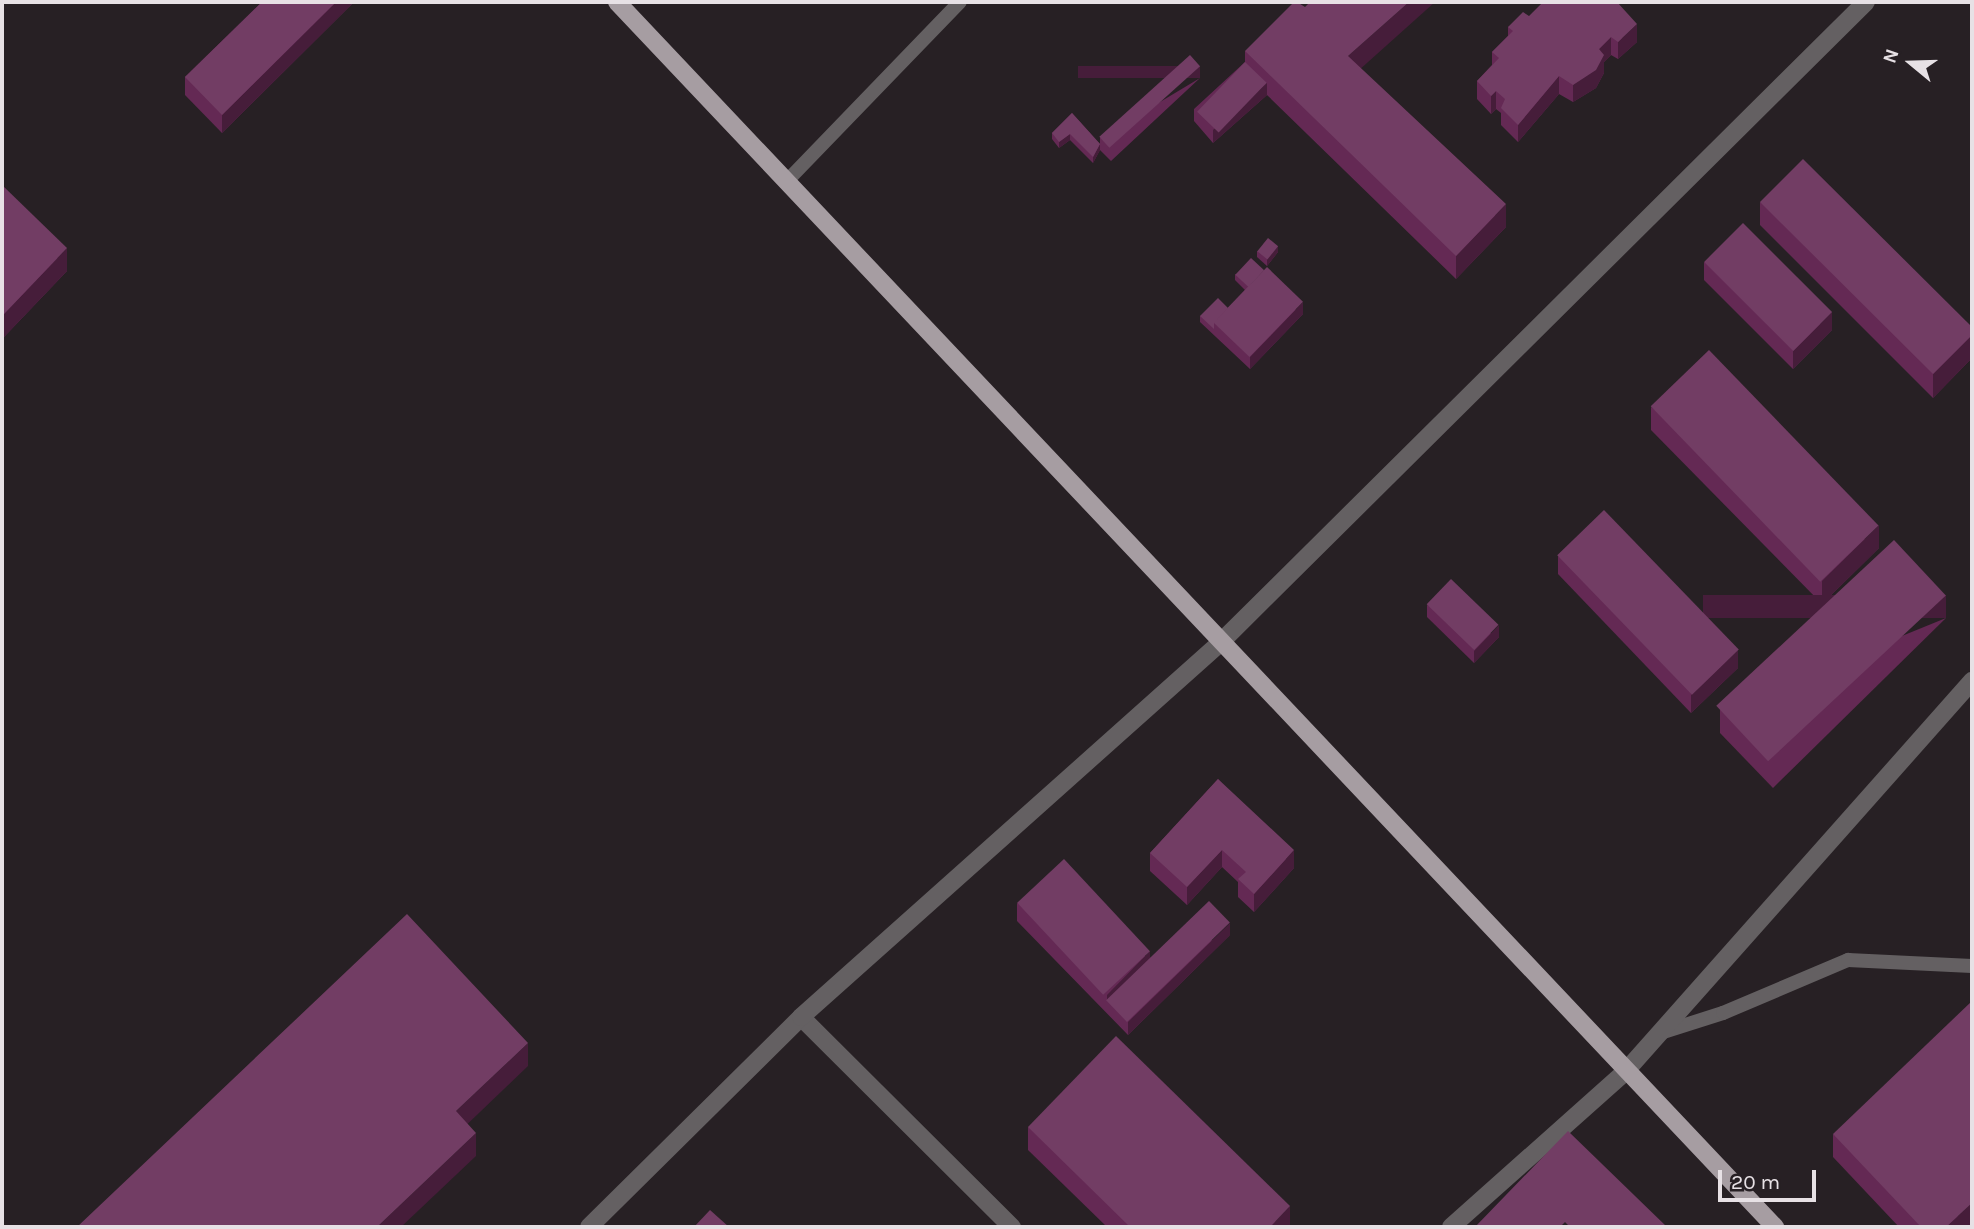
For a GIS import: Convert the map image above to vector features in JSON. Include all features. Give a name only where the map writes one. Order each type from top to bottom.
[{"type":"main road","points":[[617,2],[1625,1072],[1775,1227]]},
{"type":"street","points":[[589,1227],[801,1017],[1220,643],[1866,2]]},
{"type":"street","points":[[1451,1227],[1625,1072],[1972,681]]},
{"type":"street","points":[[801,1017],[1012,1227]]},
{"type":"lane","points":[[786,182],[960,2]]},
{"type":"lane","points":[[1659,1034],[1723,1013],[1848,960],[1972,966]]},
{"type":"building","points":[[262,2],[336,2],[222,115],[185,77]]},
{"type":"building","points":[[1294,2],[1305,7],[1310,2],[1409,2],[1348,56],[1506,204],[1456,256],[1245,51]]},
{"type":"building","points":[[1543,2],[1617,2],[1637,24],[1618,42],[1611,37],[1599,49],[1604,55],[1596,70],[1573,85],[1559,76],[1518,125],[1501,108],[1505,99],[1496,91],[1491,96],[1477,81],[1499,58],[1492,52],[1513,31],[1508,27],[1523,12],[1529,16]]},
{"type":"building","points":[[1190,55],[1200,66],[1109,148],[1099,137]]},
{"type":"building","points":[[1245,62],[1267,83],[1219,132],[1197,112]]},
{"type":"building","points":[[1072,113],[1100,144],[1093,157],[1070,134],[1059,142],[1052,133]]},
{"type":"building","points":[[1803,159],[1972,327],[1972,335],[1933,374],[1760,202]]},
{"type":"building","points":[[2,185],[67,248],[3,315],[2,314]]},
{"type":"building","points":[[1743,223],[1832,312],[1793,351],[1704,262]]},
{"type":"building","points":[[1268,238],[1278,246],[1267,259],[1257,251]]},
{"type":"building","points":[[1251,258],[1264,270],[1248,287],[1235,275]]},
{"type":"building","points":[[1267,267],[1303,302],[1249,357],[1214,322]]},
{"type":"building","points":[[1218,298],[1228,308],[1214,323],[1214,329],[1200,316]]},
{"type":"building","points":[[1709,350],[1878,526],[1820,582],[1651,406]]},
{"type":"building","points":[[1604,510],[1739,650],[1692,695],[1557,555]]},
{"type":"building","points":[[1894,540],[1946,596],[1768,761],[1716,706]]},
{"type":"building","points":[[1451,579],[1498,625],[1474,650],[1427,604]]},
{"type":"building","points":[[1218,779],[1294,850],[1254,894],[1238,879],[1246,872],[1222,850],[1187,887],[1150,853]]},
{"type":"building","points":[[1064,859],[1150,951],[1103,995],[1017,903]]},
{"type":"building","points":[[1209,901],[1230,923],[1127,1022],[1106,1000]]},
{"type":"building","points":[[407,914],[528,1043],[456,1111],[476,1133],[377,1227],[77,1227]]},
{"type":"building","points":[[1972,1001],[1972,1203],[1946,1227],[1921,1227],[1833,1134]]},
{"type":"building","points":[[1116,1036],[1290,1206],[1270,1227],[1130,1227],[1028,1127]]},
{"type":"building","points":[[1568,1131],[1667,1227],[1570,1227],[1565,1222],[1560,1227],[1475,1227]]},
{"type":"building","points":[[710,1210],[729,1227],[694,1227]]}]
